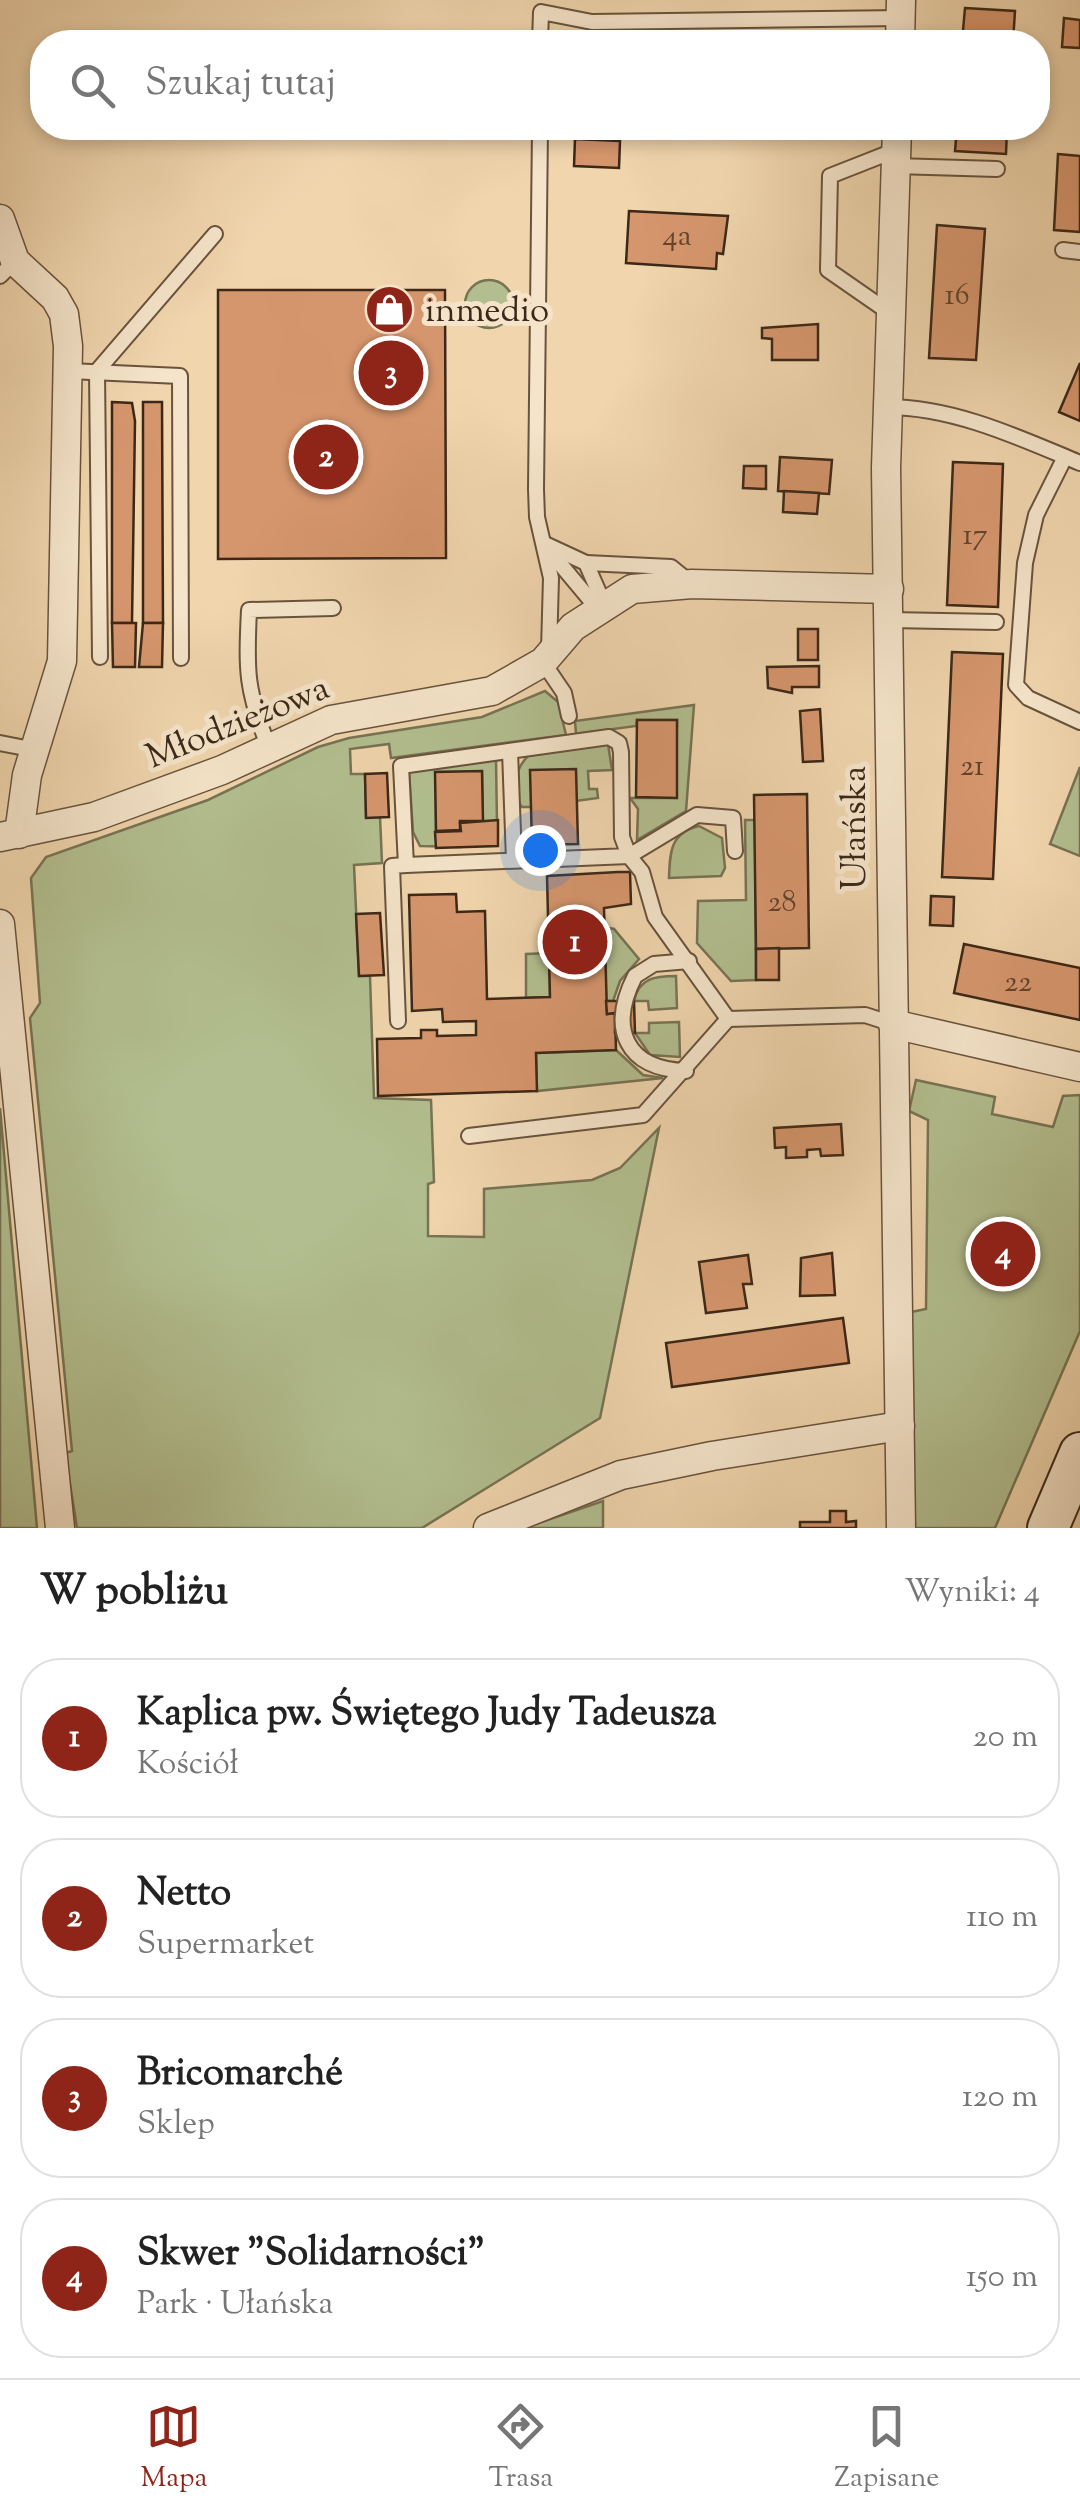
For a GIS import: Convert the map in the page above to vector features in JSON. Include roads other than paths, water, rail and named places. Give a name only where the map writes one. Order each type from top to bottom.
[{"type":"street","name":"Ułańska","points":[[896,148],[888,407],[892,1024],[901,1528]]},
{"type":"street","points":[[0,220],[8,268],[55,298],[83,371],[62,661],[10,836]]},
{"type":"street","name":"Młodzieżowa","points":[[10,836],[94,817],[269,748],[306,729],[356,714],[492,691],[546,658],[601,606],[632,589],[692,584],[889,589]]},
{"type":"street","points":[[0,924],[60,1528]]},
{"type":"street","points":[[892,1024],[1080,1066]]},
{"type":"street","points":[[488,1528],[622,1475],[712,1456],[900,1426]]},
{"type":"street","points":[[1048,1528],[1080,1453]]},
{"type":"lane","points":[[540,30],[541,12],[592,22],[901,20]]},
{"type":"lane","points":[[540,140],[536,489],[553,604],[546,658],[564,692],[570,716]]},
{"type":"lane","points":[[890,313],[828,270],[830,176],[896,148],[997,170]]},
{"type":"lane","points":[[100,657],[83,371],[215,234]]},
{"type":"lane","points":[[1063,250],[1080,252]]},
{"type":"lane","points":[[83,371],[180,376],[181,658]]},
{"type":"lane","points":[[888,407],[916,408],[962,419],[1073,460],[1036,515],[1026,563],[1016,685],[1028,698],[1080,722]]},
{"type":"lane","points":[[545,544],[586,564],[671,566],[692,584]]},
{"type":"lane","points":[[545,544],[562,570],[601,606]]},
{"type":"lane","points":[[586,564],[601,606]]},
{"type":"lane","points":[[269,748],[249,699],[246,676],[250,610],[333,608]]},
{"type":"lane","points":[[890,620],[996,622]]},
{"type":"lane","points":[[406,866],[401,766],[510,751],[571,737],[608,738],[618,743],[622,837],[629,856],[642,872],[655,917],[728,1019]]},
{"type":"lane","points":[[0,743],[36,750]]},
{"type":"lane","points":[[510,751],[514,860]]},
{"type":"lane","points":[[398,1021],[392,866],[629,856],[697,816],[733,818],[735,851]]},
{"type":"lane","points":[[686,1071],[649,1066],[637,1058],[630,1046],[626,1017],[635,976],[654,964],[688,961]]},
{"type":"lane","points":[[469,1136],[643,1115],[686,1071],[728,1019],[864,1015],[892,1024]]},
{"type":"place","name":"inmedio","points":[[390,309]]},
{"type":"place","name":"Bricomarché","points":[[391,373]]},
{"type":"place","name":"Netto","points":[[326,457]]},
{"type":"place","name":"Kaplica pw. Świętego Judy Tadeusza","points":[[575,942]]},
{"type":"place","name":"Skwer \"Solidarności\"","points":[[1003,1254]]}]
